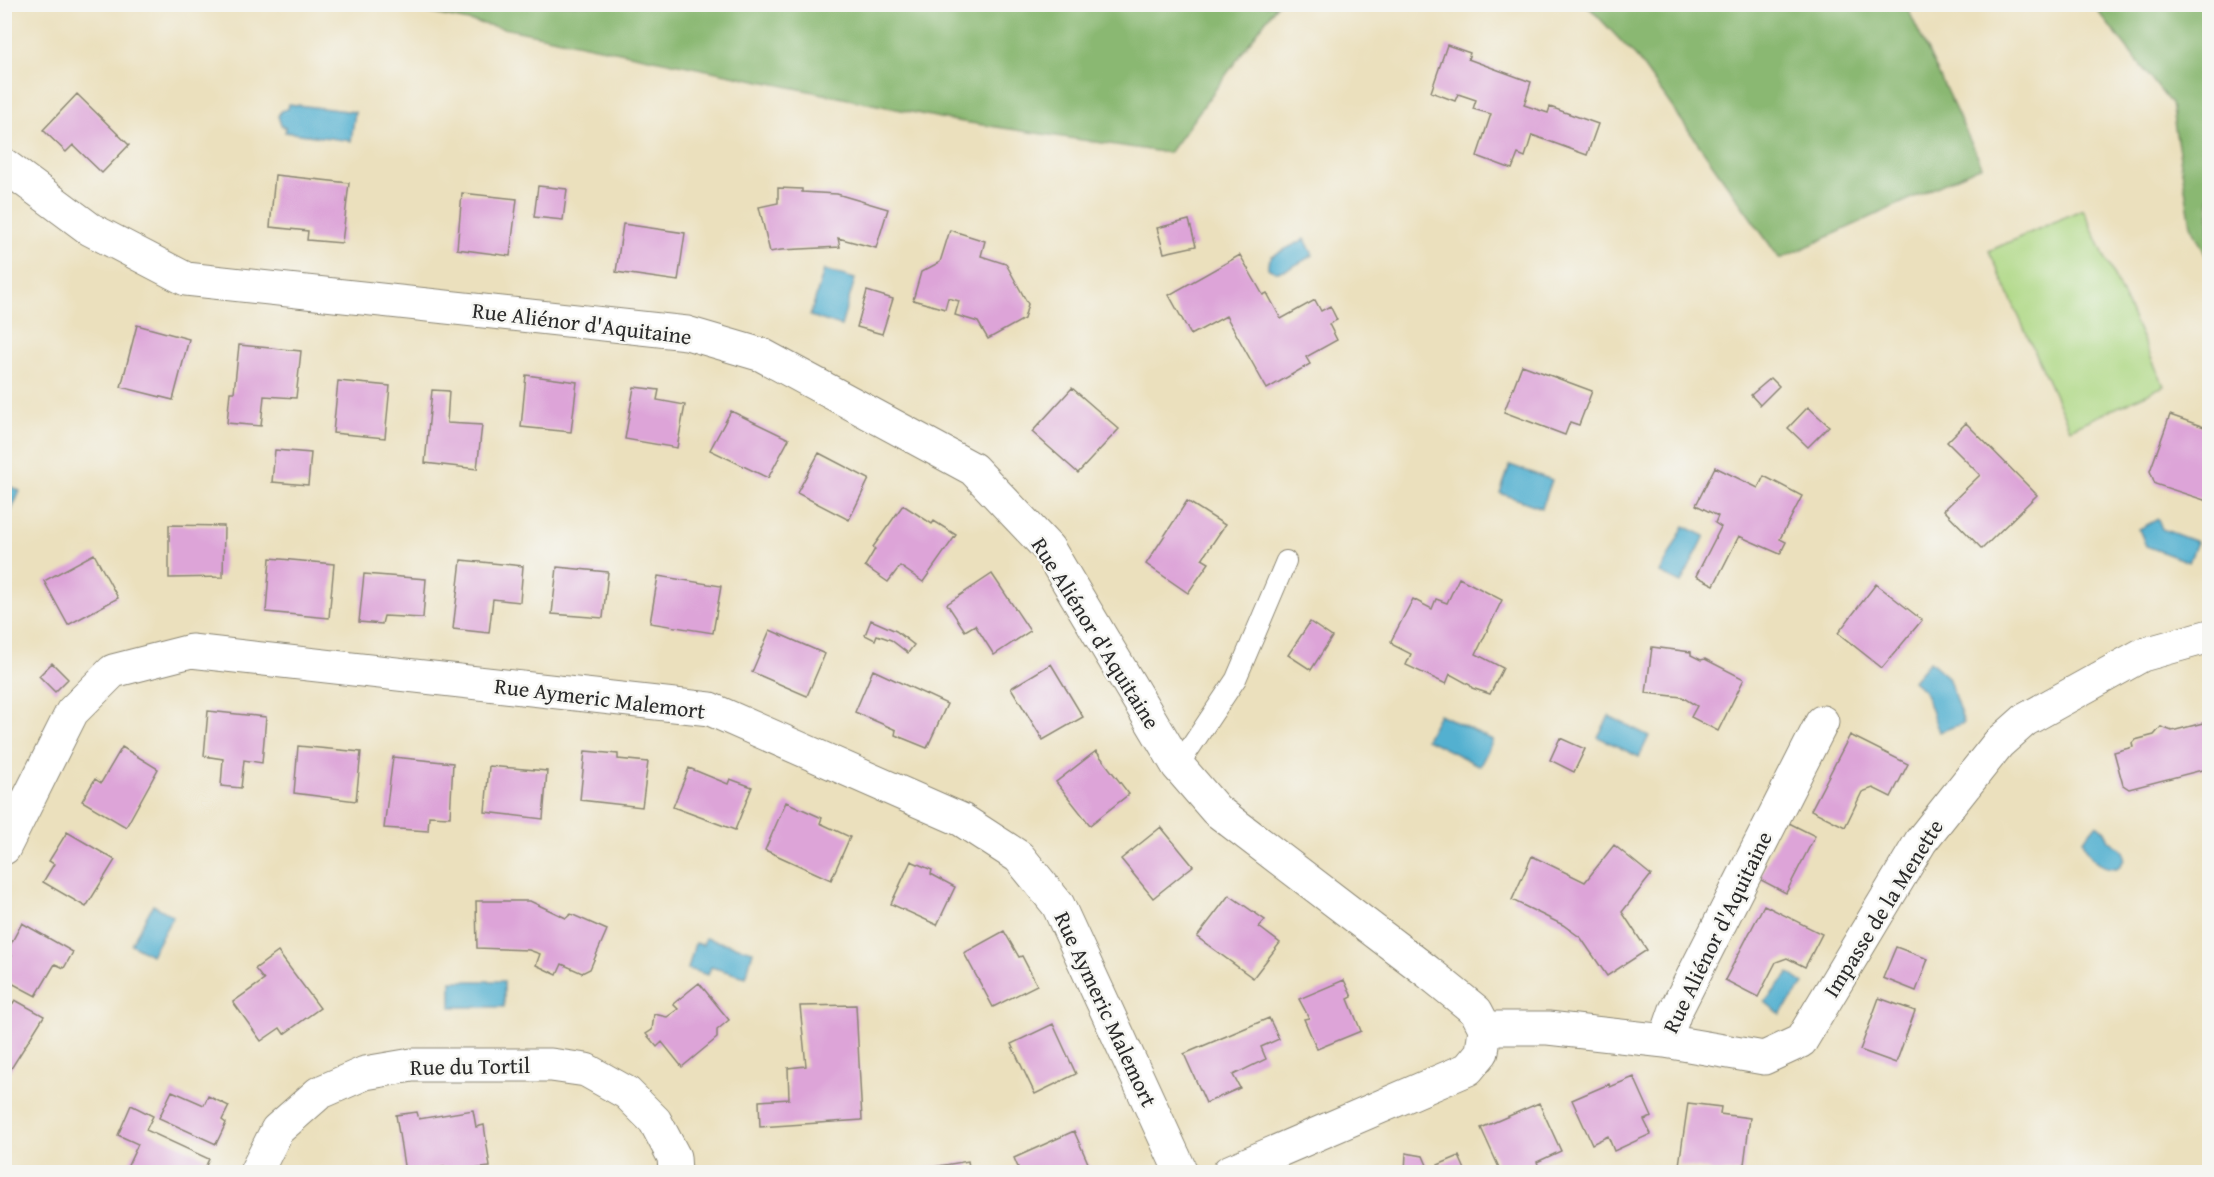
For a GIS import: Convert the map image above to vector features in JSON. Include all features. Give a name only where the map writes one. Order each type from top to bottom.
[{"type":"street","name":"Rue Aliénor d'Aquitaine","points":[[4,165],[90,229],[186,279],[687,333],[762,355],[973,470],[1048,548],[1178,766],[1216,810],[1428,972],[1476,1011],[1485,1028],[1548,1028],[1665,1041],[1675,1012],[1822,722]]},
{"type":"street","name":"Impasse de la Menette","points":[[1665,1041],[1764,1058],[1801,1041],[1921,841],[1998,744],[2025,720],[2142,655],[2210,636]]},
{"type":"street","name":"Rue Aymeric Malemort","points":[[4,848],[72,712],[113,671],[191,651],[710,709],[962,820],[1019,857],[1058,905],[1181,1173]]},
{"type":"street","points":[[1229,1173],[1468,1069],[1482,1052],[1485,1028]]},
{"type":"street","name":"Rue du Tortil","points":[[256,1173],[277,1130],[319,1093],[365,1073],[412,1065],[551,1065],[586,1070],[627,1093],[655,1121],[674,1157],[675,1173]]},
{"type":"lane","points":[[1178,766],[1236,679],[1286,561]]},
{"type":"green space","points":[[391,5],[1277,5],[1169,153],[950,120]]},
{"type":"green space","points":[[1587,5],[1906,5],[1982,166],[1780,259],[1638,59]]},
{"type":"green space","points":[[2093,5],[2209,5],[2209,262],[2191,225],[2171,104]]},
{"type":"green space","points":[[2083,209],[2164,386],[2070,429],[1989,251]]},
{"type":"water","points":[[289,104],[355,112],[351,141],[285,132],[286,128],[281,125],[278,116],[281,111],[288,109]]},
{"type":"water","points":[[1305,239],[1313,255],[1284,270],[1273,271],[1268,268],[1272,256]]},
{"type":"water","points":[[824,270],[855,279],[841,326],[810,316]]},
{"type":"water","points":[[1510,465],[1552,480],[1542,508],[1500,493]]},
{"type":"water","points":[[5,484],[20,491],[5,525]]},
{"type":"water","points":[[2158,519],[2162,529],[2197,542],[2189,562],[2146,546],[2139,529]]},
{"type":"water","points":[[1684,526],[1705,536],[1681,583],[1660,573]]},
{"type":"water","points":[[1930,661],[1948,677],[1964,723],[1939,732],[1924,691],[1913,681]]},
{"type":"water","points":[[1439,714],[1493,740],[1480,766],[1426,739]]},
{"type":"water","points":[[1609,716],[1649,736],[1639,757],[1598,737]]},
{"type":"water","points":[[2097,824],[2105,831],[2109,840],[2123,851],[2123,861],[2117,868],[2100,864],[2085,847],[2083,841]]},
{"type":"water","points":[[153,905],[173,916],[151,955],[131,944]]},
{"type":"water","points":[[705,938],[753,951],[746,977],[711,967],[708,975],[688,969],[695,943],[703,945]]},
{"type":"water","points":[[1789,973],[1804,984],[1780,1014],[1765,1002]]},
{"type":"water","points":[[451,981],[504,981],[504,1007],[451,1007]]},
{"type":"building","points":[[1447,45],[1470,53],[1468,59],[1531,82],[1524,105],[1548,113],[1550,107],[1598,124],[1587,155],[1532,135],[1525,157],[1518,154],[1512,169],[1477,156],[1491,114],[1473,109],[1476,100],[1458,94],[1455,101],[1431,92]]},
{"type":"building","points":[[77,94],[129,145],[102,173],[73,145],[66,152],[43,130]]},
{"type":"building","points":[[275,175],[349,183],[342,243],[307,240],[308,231],[270,227]]},
{"type":"building","points":[[538,186],[567,189],[563,220],[534,217]]},
{"type":"building","points":[[778,188],[837,194],[888,209],[876,248],[838,238],[840,247],[770,252],[759,207],[778,203]]},
{"type":"building","points":[[462,193],[517,199],[510,256],[457,249]]},
{"type":"building","points":[[1189,220],[1196,246],[1164,253],[1157,228]]},
{"type":"building","points":[[623,224],[685,233],[678,281],[616,272]]},
{"type":"building","points":[[950,230],[985,241],[981,256],[1006,264],[1028,304],[1024,319],[988,339],[978,322],[955,315],[959,301],[948,298],[945,309],[913,300],[921,272],[940,262]]},
{"type":"building","points":[[1240,255],[1263,295],[1267,293],[1281,319],[1315,300],[1321,311],[1330,306],[1337,320],[1329,324],[1337,340],[1306,357],[1310,364],[1267,389],[1226,316],[1191,335],[1169,295]]},
{"type":"building","points":[[867,291],[893,299],[882,334],[857,327]]},
{"type":"building","points":[[137,325],[189,339],[173,400],[121,387]]},
{"type":"building","points":[[239,345],[301,351],[296,398],[264,396],[261,426],[227,423],[230,392],[234,392]]},
{"type":"building","points":[[1522,365],[1592,391],[1579,425],[1570,422],[1565,435],[1504,412]]},
{"type":"building","points":[[526,375],[577,382],[571,432],[521,427]]},
{"type":"building","points":[[1771,378],[1779,386],[1760,405],[1751,395]]},
{"type":"building","points":[[338,381],[390,386],[385,438],[333,433]]},
{"type":"building","points":[[634,387],[659,390],[657,400],[685,405],[677,448],[625,439]]},
{"type":"building","points":[[1072,388],[1119,429],[1078,473],[1032,432]]},
{"type":"building","points":[[432,390],[449,391],[447,423],[482,425],[477,469],[425,463]]},
{"type":"building","points":[[1808,407],[1829,426],[1808,447],[1788,428]]},
{"type":"building","points":[[731,411],[789,439],[768,478],[710,450]]},
{"type":"building","points":[[2170,415],[2210,429],[2210,500],[2155,484],[2150,471]]},
{"type":"building","points":[[1966,423],[2037,495],[1982,549],[1944,510],[1980,475],[1947,442]]},
{"type":"building","points":[[275,450],[311,453],[308,485],[272,482]]},
{"type":"building","points":[[819,453],[869,479],[849,520],[797,493]]},
{"type":"building","points":[[1715,467],[1758,488],[1764,476],[1802,496],[1780,539],[1786,542],[1780,554],[1739,536],[1714,585],[1696,576],[1721,527],[1715,523],[1718,516],[1696,505]]},
{"type":"building","points":[[1187,501],[1225,525],[1202,559],[1209,563],[1188,593],[1146,564]]},
{"type":"building","points":[[903,505],[932,524],[934,521],[956,535],[923,582],[900,566],[888,582],[865,566],[875,549],[873,547]]},
{"type":"building","points":[[169,525],[224,526],[223,577],[169,578]]},
{"type":"building","points":[[94,554],[118,598],[68,625],[44,581]]},
{"type":"building","points":[[270,558],[334,564],[329,618],[266,612]]},
{"type":"building","points":[[461,560],[523,566],[520,602],[493,599],[489,633],[453,629]]},
{"type":"building","points":[[557,567],[608,572],[603,618],[552,614]]},
{"type":"building","points":[[364,574],[426,579],[423,618],[384,616],[382,624],[359,622]]},
{"type":"building","points":[[992,574],[1030,631],[994,655],[975,625],[965,631],[947,604]]},
{"type":"building","points":[[658,576],[721,586],[713,633],[650,623]]},
{"type":"building","points":[[1459,578],[1502,600],[1476,654],[1503,668],[1490,694],[1472,688],[1450,674],[1446,684],[1406,665],[1411,654],[1393,645],[1391,641],[1413,599],[1432,609],[1436,599],[1447,603]]},
{"type":"building","points":[[1876,584],[1922,620],[1882,668],[1838,633]]},
{"type":"building","points":[[871,620],[896,631],[914,645],[908,653],[891,640],[877,635],[875,640],[865,635]]},
{"type":"building","points":[[1310,622],[1332,637],[1311,670],[1288,655]]},
{"type":"building","points":[[770,630],[825,654],[807,696],[752,672]]},
{"type":"building","points":[[1652,647],[1691,652],[1691,655],[1701,660],[1705,659],[1744,679],[1718,731],[1691,717],[1697,706],[1682,697],[1646,693]]},
{"type":"building","points":[[52,663],[68,679],[55,692],[39,676]]},
{"type":"building","points":[[1051,664],[1083,717],[1043,740],[1011,688]]},
{"type":"building","points":[[873,670],[947,704],[927,748],[895,735],[896,730],[855,712]]},
{"type":"building","points":[[208,711],[266,717],[262,763],[244,760],[241,788],[221,786],[223,759],[204,756]]},
{"type":"building","points":[[2207,722],[2210,735],[2210,768],[2129,789],[2123,785],[2114,752],[2133,747],[2132,743],[2135,740],[2154,735],[2161,727],[2172,731]]},
{"type":"building","points":[[1850,735],[1908,764],[1891,797],[1873,788],[1862,792],[1845,827],[1811,810]]},
{"type":"building","points":[[1560,738],[1585,749],[1574,772],[1550,760]]},
{"type":"building","points":[[298,746],[361,752],[356,801],[294,793]]},
{"type":"building","points":[[122,747],[158,769],[126,827],[82,801],[95,779],[101,783]]},
{"type":"building","points":[[585,751],[618,754],[618,759],[648,762],[642,807],[580,800]]},
{"type":"building","points":[[1096,751],[1129,794],[1090,825],[1056,782]]},
{"type":"building","points":[[393,757],[453,763],[450,817],[429,816],[428,831],[384,828]]},
{"type":"building","points":[[489,766],[547,771],[543,819],[485,812]]},
{"type":"building","points":[[689,768],[728,784],[730,779],[752,787],[735,830],[673,807]]},
{"type":"building","points":[[786,802],[822,818],[820,823],[850,837],[831,880],[765,850]]},
{"type":"building","points":[[1787,822],[1815,836],[1786,893],[1759,879]]},
{"type":"building","points":[[1161,827],[1193,866],[1153,898],[1121,859]]},
{"type":"building","points":[[67,832],[115,860],[86,907],[43,882],[54,864],[49,861]]},
{"type":"building","points":[[1614,845],[1651,875],[1622,912],[1647,950],[1607,976],[1581,938],[1563,925],[1512,900],[1532,856],[1585,882]]},
{"type":"building","points":[[911,861],[932,870],[931,874],[955,887],[937,925],[891,904]]},
{"type":"building","points":[[1229,895],[1265,920],[1259,927],[1280,943],[1253,978],[1197,937]]},
{"type":"building","points":[[476,901],[530,901],[566,918],[571,914],[607,930],[590,969],[582,973],[562,964],[557,975],[536,965],[540,954],[529,950],[477,948]]},
{"type":"building","points":[[1764,905],[1822,934],[1805,967],[1787,958],[1776,962],[1758,997],[1725,980]]},
{"type":"building","points":[[22,923],[73,952],[64,968],[55,964],[36,996],[4,979],[4,969],[12,956],[6,953]]},
{"type":"building","points":[[1004,931],[1019,957],[1022,956],[1037,985],[993,1007],[964,953]]},
{"type":"building","points":[[1896,947],[1928,959],[1916,991],[1883,978]]},
{"type":"building","points":[[278,952],[320,1008],[284,1034],[280,1028],[261,1041],[233,1002],[264,980],[255,969]]},
{"type":"building","points":[[1344,980],[1352,997],[1348,999],[1361,1031],[1317,1049],[1304,1019],[1309,1018],[1299,999]]},
{"type":"building","points":[[699,983],[729,1020],[717,1030],[717,1038],[682,1067],[662,1042],[657,1047],[646,1034],[652,1030],[654,1014],[667,1017],[678,1009],[673,1004]]},
{"type":"building","points":[[1879,998],[1915,1011],[1896,1063],[1860,1050]]},
{"type":"building","points":[[15,1000],[44,1016],[4,1080],[4,1017]]},
{"type":"building","points":[[856,1005],[862,1120],[760,1127],[759,1101],[789,1099],[788,1068],[806,1066],[800,1006]]},
{"type":"building","points":[[1269,1018],[1279,1039],[1261,1047],[1266,1059],[1233,1075],[1240,1088],[1206,1103],[1184,1054]]},
{"type":"building","points":[[1053,1024],[1076,1074],[1035,1094],[1011,1044]]},
{"type":"building","points":[[1634,1077],[1652,1117],[1644,1120],[1651,1134],[1614,1151],[1608,1136],[1592,1144],[1572,1100],[1609,1084],[1610,1087]]},
{"type":"building","points":[[172,1091],[204,1105],[208,1096],[229,1106],[222,1120],[226,1123],[216,1144],[159,1118]]},
{"type":"building","points":[[1539,1103],[1561,1151],[1537,1162],[1541,1172],[1501,1172],[1481,1128]]},
{"type":"building","points":[[1688,1103],[1721,1107],[1720,1114],[1750,1118],[1743,1172],[1712,1172],[1679,1165]]},
{"type":"building","points":[[131,1105],[153,1116],[146,1130],[209,1159],[203,1172],[125,1172],[138,1144],[118,1135]]},
{"type":"building","points":[[473,1110],[476,1127],[484,1125],[490,1167],[446,1172],[445,1167],[405,1172],[396,1115],[417,1112],[419,1119]]},
{"type":"building","points":[[1074,1131],[1092,1172],[1020,1172],[1014,1158]]},
{"type":"building","points":[[1406,1153],[1423,1156],[1430,1172],[1405,1172]]},
{"type":"building","points":[[1459,1156],[1466,1172],[1441,1172],[1438,1165]]},
{"type":"building","points":[[968,1161],[970,1172],[910,1172],[910,1171]]}]
